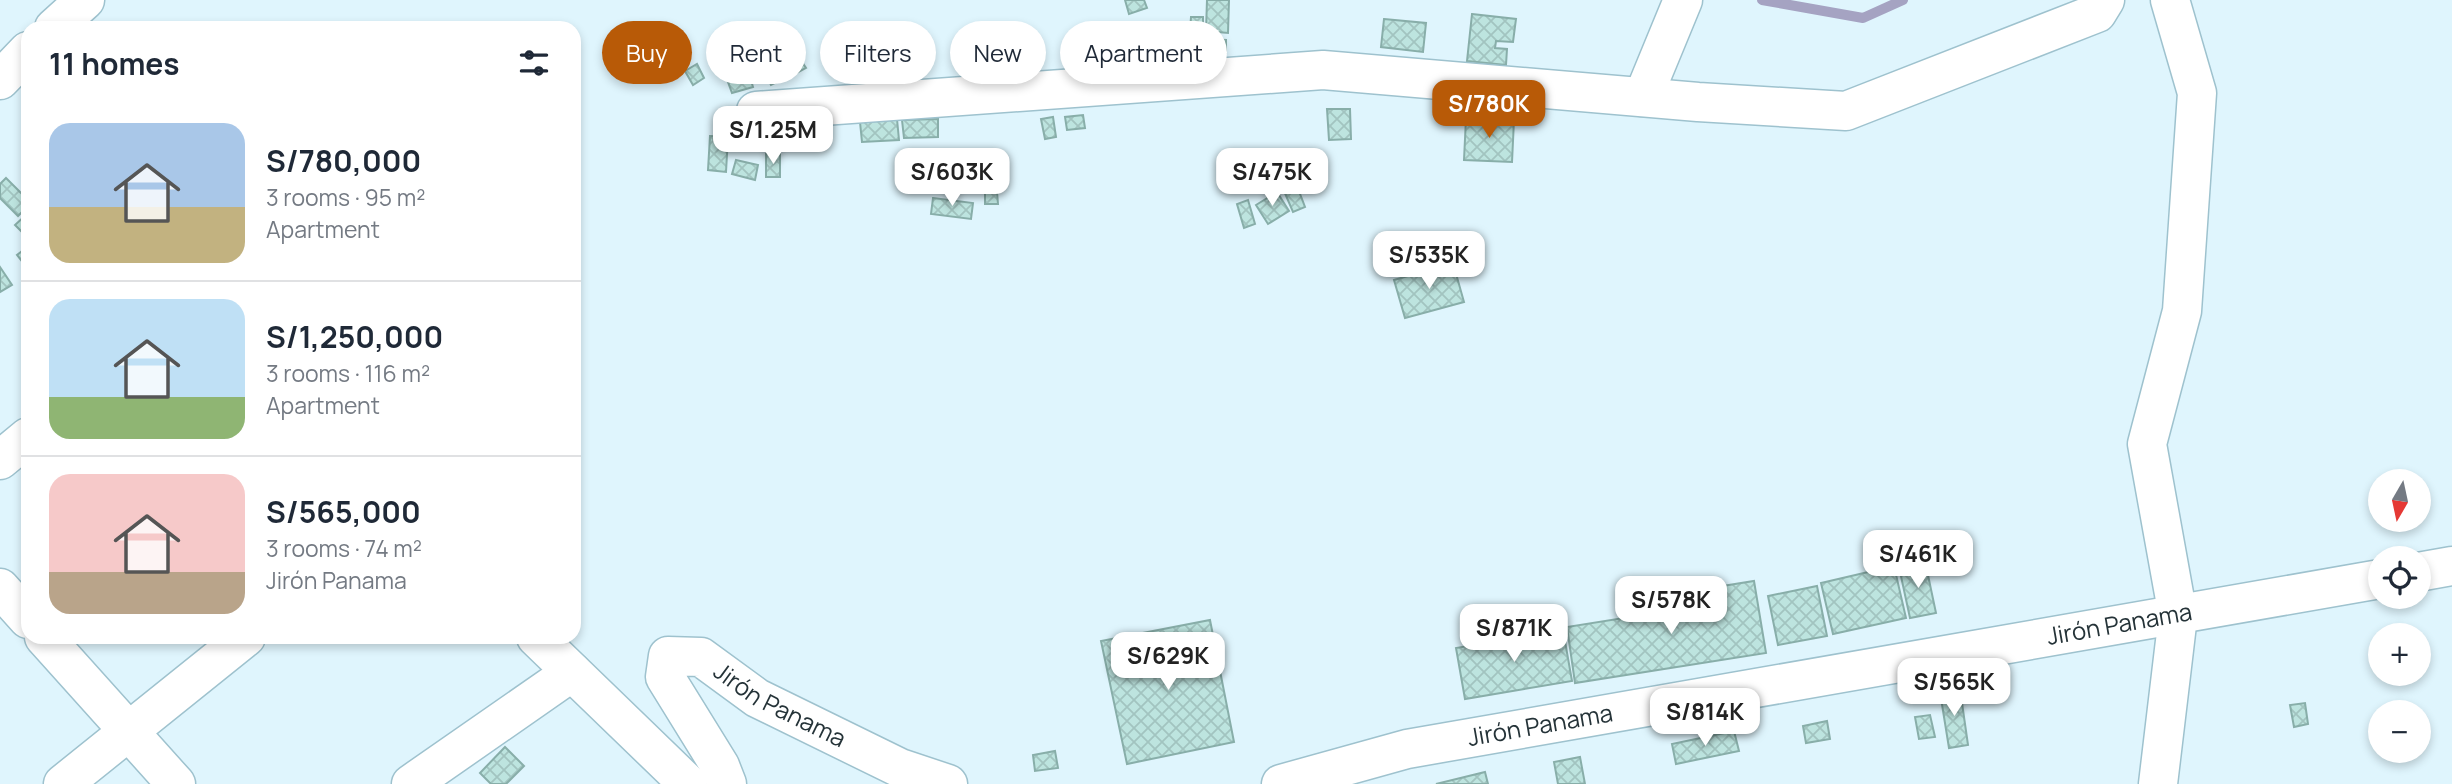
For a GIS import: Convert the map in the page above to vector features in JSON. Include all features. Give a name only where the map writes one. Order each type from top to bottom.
[{"type":"street","points":[[62,21],[85,0]]},
{"type":"street","points":[[756,111],[1324,70],[1846,111],[2097,13],[2105,0]]},
{"type":"street","points":[[2158,784],[2178,616],[2147,444],[2182,311],[2197,93],[2170,0]]},
{"type":"street","points":[[1643,97],[1683,1]]},
{"type":"street","points":[[0,460],[21,444]]},
{"type":"street","points":[[2431,570],[2452,566]]},
{"type":"street","name":"Jirón Panama","points":[[1281,784],[1407,749],[2368,581]]},
{"type":"street","points":[[0,587],[21,611]]},
{"type":"street","points":[[50,644],[176,784]]},
{"type":"street","points":[[63,784],[237,644]]},
{"type":"street","points":[[543,644],[688,784]]},
{"type":"street","name":"Jirón Panama","points":[[727,784],[720,766],[665,677],[668,656],[701,657],[757,698],[900,768],[948,784]]},
{"type":"street","points":[[411,784],[572,672]]},
{"type":"building","points":[[1125,0],[1144,0],[1147,8],[1129,14]]},
{"type":"building","points":[[1207,0],[1229,0],[1228,33],[1227,21],[1206,21]]},
{"type":"building","points":[[1472,14],[1516,19],[1513,42],[1496,41],[1495,48],[1507,49],[1506,65],[1467,61]]},
{"type":"building","points":[[1191,17],[1203,17],[1203,21],[1191,21]]},
{"type":"building","points":[[1384,19],[1426,23],[1423,52],[1381,47]]},
{"type":"building","points":[[697,64],[704,78],[693,85],[692,83],[692,67]]},
{"type":"building","points":[[729,84],[752,84],[753,87],[732,93]]},
{"type":"building","points":[[1327,109],[1350,109],[1351,139],[1329,140]]},
{"type":"building","points":[[1083,115],[1085,128],[1067,130],[1065,117]]},
{"type":"building","points":[[1053,117],[1056,137],[1045,139],[1041,119]]},
{"type":"building","points":[[1466,118],[1514,120],[1512,162],[1464,160]]},
{"type":"building","points":[[897,119],[899,140],[862,142],[860,122]]},
{"type":"building","points":[[938,119],[938,137],[904,138],[902,120]]},
{"type":"building","points":[[826,122],[827,140],[804,140],[804,123]]},
{"type":"building","points":[[799,123],[800,143],[779,144],[778,124]]},
{"type":"building","points":[[738,128],[773,128],[774,147],[739,148]]},
{"type":"building","points":[[710,136],[728,137],[726,172],[708,170]]},
{"type":"building","points":[[766,154],[780,154],[780,177],[766,177]]},
{"type":"building","points":[[1276,158],[1288,175],[1273,186],[1261,169]]},
{"type":"building","points":[[736,160],[758,165],[755,180],[732,174]]},
{"type":"building","points":[[955,166],[956,178],[946,178],[945,167]]},
{"type":"building","points":[[929,176],[940,176],[940,189],[929,189]]},
{"type":"building","points":[[6,178],[21,193],[21,213],[18,216],[0,198],[0,184]]},
{"type":"building","points":[[1297,186],[1305,207],[1293,212],[1284,191]]},
{"type":"building","points":[[997,192],[998,204],[985,204],[985,193]]},
{"type":"building","points":[[1277,192],[1289,211],[1268,224],[1256,205]]},
{"type":"building","points":[[933,198],[973,203],[971,219],[931,214]]},
{"type":"building","points":[[1248,200],[1255,224],[1244,228],[1237,204]]},
{"type":"building","points":[[21,219],[21,231],[15,225]]},
{"type":"building","points":[[1453,263],[1464,302],[1405,318],[1394,280]]},
{"type":"building","points":[[0,267],[12,285],[0,292]]},
{"type":"building","points":[[1925,561],[1936,613],[1910,618],[1899,567]]},
{"type":"building","points":[[1894,566],[1906,618],[1833,634],[1821,583]]},
{"type":"building","points":[[1754,581],[1766,653],[1575,683],[1567,627],[1693,607],[1691,591]]},
{"type":"building","points":[[1817,586],[1827,636],[1778,645],[1768,596]]},
{"type":"building","points":[[1210,620],[1234,742],[1127,764],[1101,641]]},
{"type":"building","points":[[1563,630],[1572,681],[1465,699],[1456,648]]},
{"type":"building","points":[[1960,689],[1968,745],[1949,748],[1940,692]]},
{"type":"building","points":[[2305,703],[2308,724],[2294,727],[2290,705]]},
{"type":"building","points":[[1930,715],[1935,737],[1919,739],[1915,717]]},
{"type":"building","points":[[1827,721],[1830,739],[1806,743],[1803,726]]},
{"type":"building","points":[[1734,731],[1739,751],[1676,764],[1672,744]]},
{"type":"building","points":[[505,747],[524,766],[506,784],[491,784],[480,773]]},
{"type":"building","points":[[1055,751],[1058,768],[1035,771],[1033,755]]},
{"type":"building","points":[[1580,757],[1585,784],[1558,784],[1554,762]]},
{"type":"building","points":[[1485,772],[1488,784],[1436,784]]},
{"type":"waterway","points":[[1762,0],[1863,18],[1903,0]]}]
